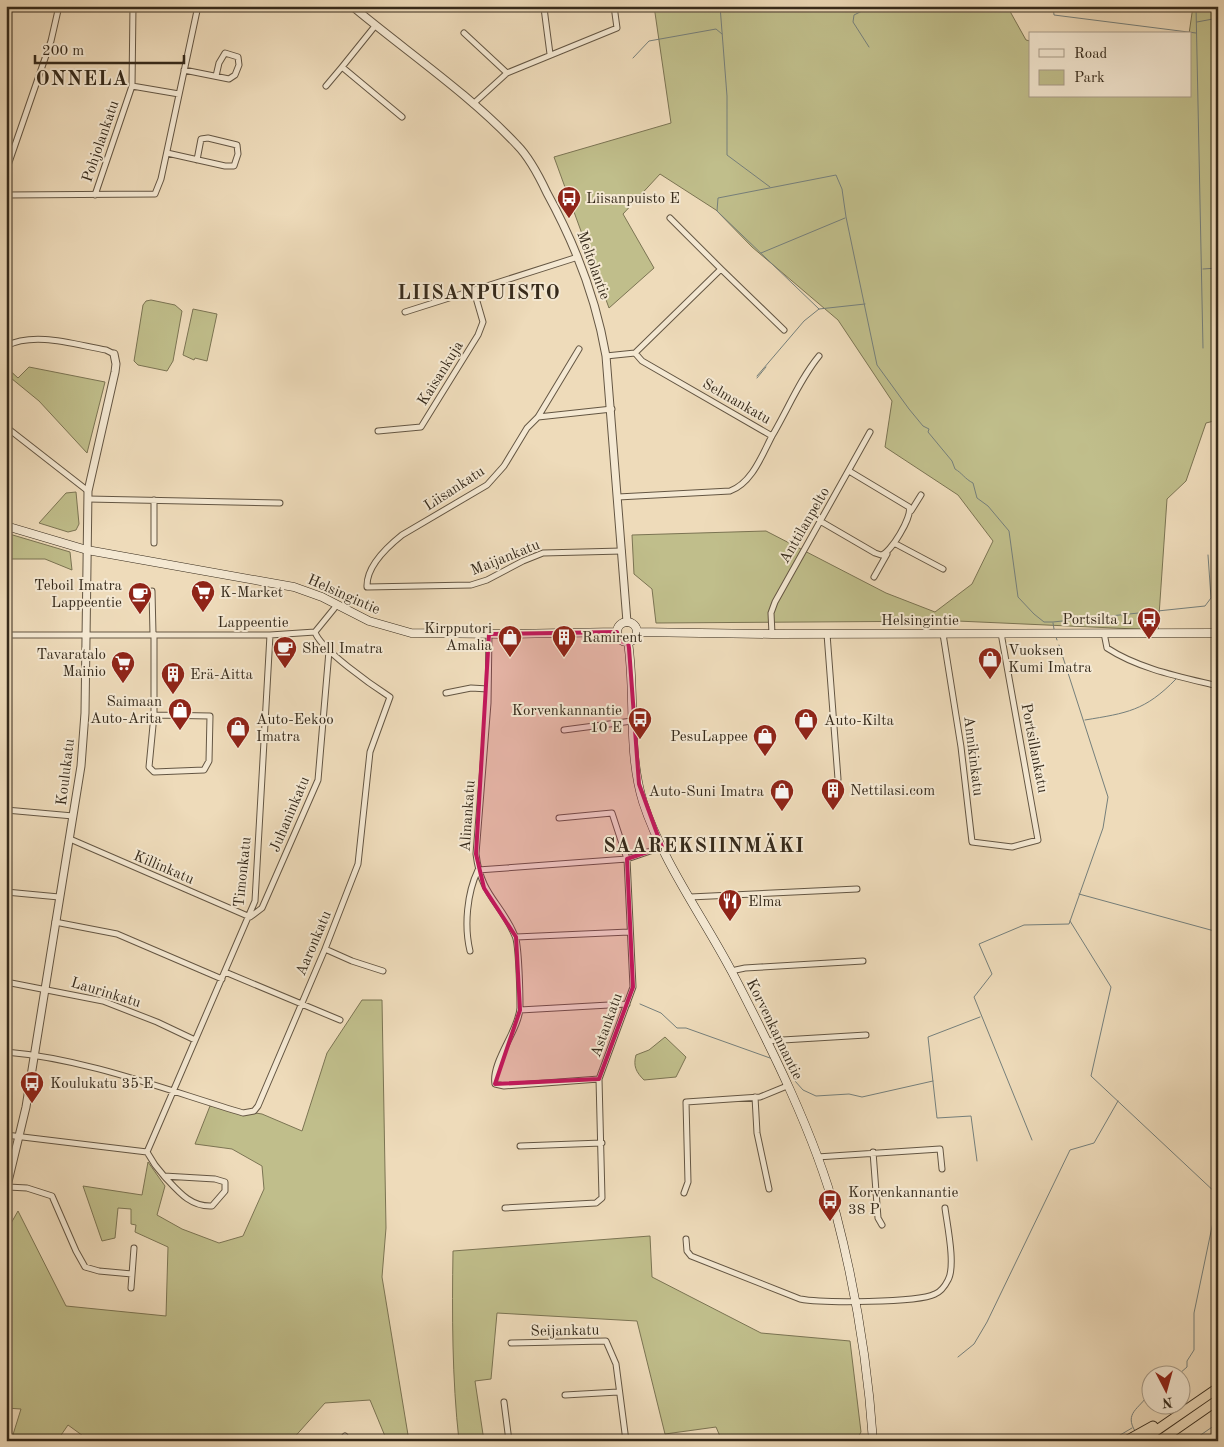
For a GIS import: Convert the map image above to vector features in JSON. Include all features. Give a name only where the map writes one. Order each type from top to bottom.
[{"type":"highway","points":[[1141,1441],[1218,1388]]},
{"type":"highway","points":[[1126,1441],[1206,1396]]},
{"type":"highway","points":[[1159,1441],[1218,1400]]},
{"type":"main road","name":"Helsingintie","points":[[6,526],[87,550],[272,582],[310,592],[338,604],[369,621],[398,630],[488,634],[617,632]]},
{"type":"main road","points":[[627,622],[634,625],[637,632],[634,638],[628,642],[620,639],[617,632],[620,625],[627,622]]},
{"type":"main road","name":"Helsingintie","points":[[637,632],[772,634],[1218,633]]},
{"type":"main road","name":"Korvenkannantie","points":[[628,642],[632,721],[639,784],[649,817],[662,847],[731,971],[766,1041],[817,1157],[836,1213],[855,1302],[873,1441]]},
{"type":"street","points":[[6,171],[48,50],[59,6]]},
{"type":"street","name":"Pohjolankatu","points":[[95,195],[132,86],[133,6]]},
{"type":"street","points":[[6,195],[155,194],[161,179],[167,153],[198,6]]},
{"type":"street","name":"Meltolantie","points":[[352,6],[473,104],[518,145],[530,161],[566,229],[578,258],[601,327],[606,356],[612,408],[627,622]]},
{"type":"street","points":[[473,104],[507,73],[617,28],[614,6]]},
{"type":"street","points":[[544,8],[550,54]]},
{"type":"street","points":[[326,86],[375,26]]},
{"type":"street","points":[[464,33],[507,73]]},
{"type":"street","points":[[184,70],[229,79],[235,75],[239,65],[238,58],[225,54],[219,63],[216,76]]},
{"type":"street","points":[[342,67],[402,117]]},
{"type":"street","points":[[132,86],[179,94]]},
{"type":"street","points":[[167,153],[196,160],[234,166],[238,154],[237,145],[208,138],[201,139],[196,160]]},
{"type":"street","points":[[670,218],[784,330]]},
{"type":"street","points":[[405,312],[578,258]]},
{"type":"street","points":[[606,356],[635,353],[721,269]]},
{"type":"street","name":"Kaisankuja","points":[[378,432],[421,427],[478,335],[483,322],[474,291]]},
{"type":"street","points":[[6,346],[26,339],[40,340],[106,350],[114,354]]},
{"type":"street","name":"Liisankatu","points":[[367,587],[374,564],[389,546],[402,535],[488,485],[504,466],[527,428],[538,417],[579,349]]},
{"type":"street","name":"Selmankatu","points":[[618,497],[730,491],[739,488],[750,476],[772,436],[642,361],[635,353]]},
{"type":"street","name":"Koulukatu","points":[[7,1189],[20,1136],[35,1055],[81,766],[85,713],[88,495],[115,372],[116,359],[114,354]]},
{"type":"street","points":[[772,436],[801,386],[808,370],[819,356]]},
{"type":"street","points":[[538,417],[612,408]]},
{"type":"street","points":[[6,427],[88,495],[154,500],[280,503]]},
{"type":"street","name":"Anttilanpelto","points":[[772,634],[772,608],[870,432]]},
{"type":"street","points":[[849,471],[907,504],[911,511]]},
{"type":"street","points":[[874,577],[921,495]]},
{"type":"street","points":[[154,500],[154,543]]},
{"type":"street","points":[[820,521],[875,553],[886,554]]},
{"type":"street","points":[[894,543],[943,569]]},
{"type":"street","name":"Maijankatu","points":[[367,587],[470,585],[487,580],[543,553],[622,551]]},
{"type":"street","points":[[6,567],[6,740]]},
{"type":"street","points":[[152,591],[154,716],[150,769],[160,772],[198,771],[208,766],[210,716],[154,716]]},
{"type":"street","points":[[329,651],[317,640],[315,632],[338,604]]},
{"type":"street","name":"Lappeentie","points":[[7,635],[270,635],[315,632]]},
{"type":"street","name":"Portsillankatu","points":[[1001,633],[1038,840],[1012,847]]},
{"type":"street","points":[[1104,633],[1107,648],[1127,659],[1178,676],[1218,686]]},
{"type":"street","name":"Alinankatu","points":[[488,634],[488,689],[476,854],[478,870],[484,888],[516,937]]},
{"type":"street","points":[[827,634],[838,779]]},
{"type":"street","name":"Annikinkatu","points":[[943,634],[961,747],[972,842],[1012,847]]},
{"type":"street","name":"Timonkatu","points":[[147,1152],[250,917],[256,888],[270,635]]},
{"type":"street","name":"Aaronkatu","points":[[173,1092],[243,1113],[254,1110],[262,1099],[300,1004],[325,949],[358,864],[370,752],[390,697],[329,651]]},
{"type":"street","name":"Juhaninkatu","points":[[250,917],[262,908],[318,780],[329,651]]},
{"type":"street","points":[[446,693],[471,688],[488,689]]},
{"type":"street","points":[[564,730],[632,721]]},
{"type":"street","points":[[6,810],[73,816]]},
{"type":"street","name":"Astankatu","points":[[505,1208],[596,1203],[602,1198],[599,1079],[633,987],[629,932],[628,859],[612,813],[559,818]]},
{"type":"street","name":"Killinkatu","points":[[70,839],[250,917]]},
{"type":"street","points":[[470,951],[467,940],[469,905],[471,885],[478,870],[628,859],[662,847]]},
{"type":"street","points":[[690,897],[858,889]]},
{"type":"street","points":[[6,892],[59,897]]},
{"type":"street","points":[[55,922],[117,934],[222,979]]},
{"type":"street","points":[[599,1079],[504,1086],[496,1084],[494,1079],[520,1010],[516,937],[629,932]]},
{"type":"street","points":[[325,949],[360,964],[383,971]]},
{"type":"street","points":[[731,971],[745,968],[863,961]]},
{"type":"street","points":[[225,972],[340,1020]]},
{"type":"street","name":"Laurinkatu","points":[[6,982],[103,1001],[157,1022],[195,1040]]},
{"type":"street","points":[[520,1010],[627,1004]]},
{"type":"street","points":[[766,1041],[866,1035]]},
{"type":"street","points":[[6,1052],[35,1055],[173,1092]]},
{"type":"street","points":[[684,1193],[688,1182],[686,1102],[755,1097],[787,1086]]},
{"type":"street","points":[[755,1097],[758,1134],[769,1189]]},
{"type":"street","points":[[6,1135],[147,1152],[154,1165],[164,1176],[184,1196],[200,1206],[212,1206],[225,1191],[225,1182],[215,1179],[164,1176]]},
{"type":"street","points":[[520,1146],[602,1143]]},
{"type":"street","points":[[817,1157],[940,1149],[942,1169]]},
{"type":"street","points":[[873,1152],[878,1218],[882,1225]]},
{"type":"street","points":[[7,1189],[27,1188],[52,1196],[85,1267],[99,1271],[132,1274]]},
{"type":"street","points":[[686,1239],[687,1251],[691,1256],[800,1299],[817,1302],[855,1302],[927,1297],[941,1290],[948,1281],[951,1269],[945,1208]]},
{"type":"street","points":[[131,1288],[134,1248]]},
{"type":"street","name":"Seijankatu","points":[[511,1343],[606,1341],[616,1364],[618,1392],[626,1441]]},
{"type":"street","points":[[565,1395],[618,1392]]},
{"type":"street","points":[[504,1402],[509,1441]]},
{"type":"highlighted area","points":[[617,632],[619,641],[628,642],[629,648],[639,784],[662,847],[627,859],[633,987],[599,1079],[495,1084],[520,1010],[516,937],[484,888],[476,854],[489,634]]},
{"type":"green space","points":[[654,6],[1007,6],[1026,40],[1029,41],[1029,98],[1192,98],[1192,32],[1189,32],[1193,6],[1218,6],[1218,420],[1206,423],[1186,481],[1167,499],[1158,630],[957,621],[656,623],[652,589],[634,574],[632,535],[766,531],[886,593],[935,612],[972,584],[993,541],[958,495],[885,447],[892,401],[838,320],[752,247],[716,210],[660,174],[623,214],[654,268],[609,308],[554,157],[671,123]]},
{"type":"green space","points":[[151,300],[175,305],[182,311],[173,361],[167,371],[138,365],[134,361],[143,305],[146,301]]},
{"type":"green space","points":[[193,309],[217,314],[207,361],[195,358],[194,360],[183,355]]},
{"type":"green space","points":[[6,367],[18,378],[29,367],[105,382],[87,453],[39,401],[6,374]]},
{"type":"green space","points":[[76,492],[79,524],[76,530],[68,532],[39,523],[66,493]]},
{"type":"green space","points":[[6,533],[70,552],[72,570],[45,559],[6,559]]},
{"type":"green space","points":[[362,1000],[382,1000],[386,1228],[382,1277],[409,1441],[387,1441],[370,1400],[325,1403],[291,1441],[90,1441],[68,1425],[57,1441],[11,1441],[21,1409],[6,1408],[6,1232],[18,1211],[66,1306],[166,1316],[168,1247],[135,1232],[136,1225],[131,1224],[131,1209],[118,1208],[115,1238],[102,1241],[83,1186],[142,1195],[148,1162],[165,1186],[157,1215],[182,1229],[219,1243],[243,1236],[264,1189],[262,1166],[232,1149],[195,1144],[210,1106],[262,1114],[302,1131],[327,1053]]},
{"type":"green space","points":[[665,1037],[686,1057],[676,1077],[644,1080],[636,1069],[636,1055],[649,1050]]},
{"type":"green space","points":[[650,1236],[652,1277],[761,1333],[850,1341],[861,1432],[856,1441],[722,1441],[716,1427],[665,1434],[637,1321],[497,1313],[491,1379],[475,1381],[484,1441],[459,1441],[453,1346],[453,1251]]},
{"type":"waterway","points":[[720,6],[727,96],[727,155],[770,187]]},
{"type":"waterway","points":[[869,47],[853,22],[854,15],[872,6]]},
{"type":"waterway","points":[[1053,6],[1054,15],[1188,32]]},
{"type":"waterway","points":[[1196,6],[1203,348]]},
{"type":"waterway","points":[[1197,22],[1218,18]]},
{"type":"waterway","points":[[633,58],[649,41],[716,29],[722,34]]},
{"type":"waterway","points":[[1192,32],[1196,33]]},
{"type":"waterway","points":[[819,309],[717,211],[718,198],[836,175],[842,189],[846,217],[877,365],[909,409],[923,426],[929,429],[928,432],[952,461],[955,469],[973,483],[977,498],[988,506],[1009,531],[1018,597],[1044,622],[1205,606],[1211,598],[1208,555]]},
{"type":"waterway","points":[[761,253],[845,218]]},
{"type":"waterway","points":[[1203,269],[1218,268]]},
{"type":"waterway","points":[[757,376],[804,321],[819,309],[865,304]]},
{"type":"waterway","points":[[757,378],[766,367]]},
{"type":"waterway","points":[[1053,623],[1054,629]]},
{"type":"waterway","points":[[1032,1140],[974,997],[992,974],[979,944],[1024,925],[1069,924],[1103,828],[1108,797],[1059,645]]},
{"type":"waterway","points":[[1085,720],[1135,709],[1155,698],[1176,679]]},
{"type":"waterway","points":[[1079,894],[1218,932]]},
{"type":"waterway","points":[[1070,921],[1111,987],[1091,1076],[1218,1195]]},
{"type":"waterway","points":[[640,1004],[661,1013],[677,1028],[686,1028],[770,1058]]},
{"type":"waterway","points":[[977,1161],[971,1116],[937,1118],[928,1037],[980,1017]]},
{"type":"waterway","points":[[795,1081],[803,1090],[816,1096],[849,1094],[862,1097],[933,1081]]},
{"type":"waterway","points":[[958,1357],[974,1344],[987,1322],[1070,1150],[1094,1143],[1118,1101]]},
{"type":"waterway","points":[[1187,1364],[1194,1350],[1194,1313],[1218,1198]]},
{"type":"waterway","points":[[1135,1431],[1131,1420],[1132,1415],[1142,1402]]},
{"type":"waterway","points":[[1192,1441],[1218,1423]]},
{"type":"waterway","points":[[1110,1441],[1132,1428]]},
{"type":"place","name":"Liisanpuisto E","points":[[569,219]]},
{"type":"place","name":"K-Market","points":[[203,613]]},
{"type":"place","name":"Teboil Imatra Lappeentie","points":[[140,615]]},
{"type":"place","name":"Portsilta L","points":[[1149,640]]},
{"type":"place","name":"Kirpputori Amalia","points":[[510,658]]},
{"type":"place","name":"Ramirent","points":[[564,658]]},
{"type":"place","name":"Shell Imatra","points":[[285,669]]},
{"type":"place","name":"Vuoksen Kumi Imatra","points":[[990,680]]},
{"type":"place","name":"Tavaratalo Mainio","points":[[123,684]]},
{"type":"place","name":"Erä-Aitta","points":[[173,695]]},
{"type":"place","name":"Saimaan Auto-Arita","points":[[180,731]]},
{"type":"place","name":"Korvenkannantie 10 E","points":[[640,740]]},
{"type":"place","name":"Auto-Kilta","points":[[806,741]]},
{"type":"place","name":"Auto-Eekoo Imatra","points":[[238,749]]},
{"type":"place","name":"PesuLappee","points":[[765,757]]},
{"type":"place","name":"Nettilasi.com","points":[[833,811]]},
{"type":"place","name":"Auto-Suni Imatra","points":[[782,812]]},
{"type":"place","name":"Elma","points":[[730,922]]},
{"type":"place","name":"Koulukatu 35 E","points":[[32,1104]]},
{"type":"place","name":"Korvenkannantie 38 P","points":[[830,1222]]},
{"type":"district","name":"ONNELA","points":[[82,78]]},
{"type":"district","name":"LIISANPUISTO","points":[[479,292]]},
{"type":"district","name":"SAAREKSIINMÄKI","points":[[704,845]]}]
